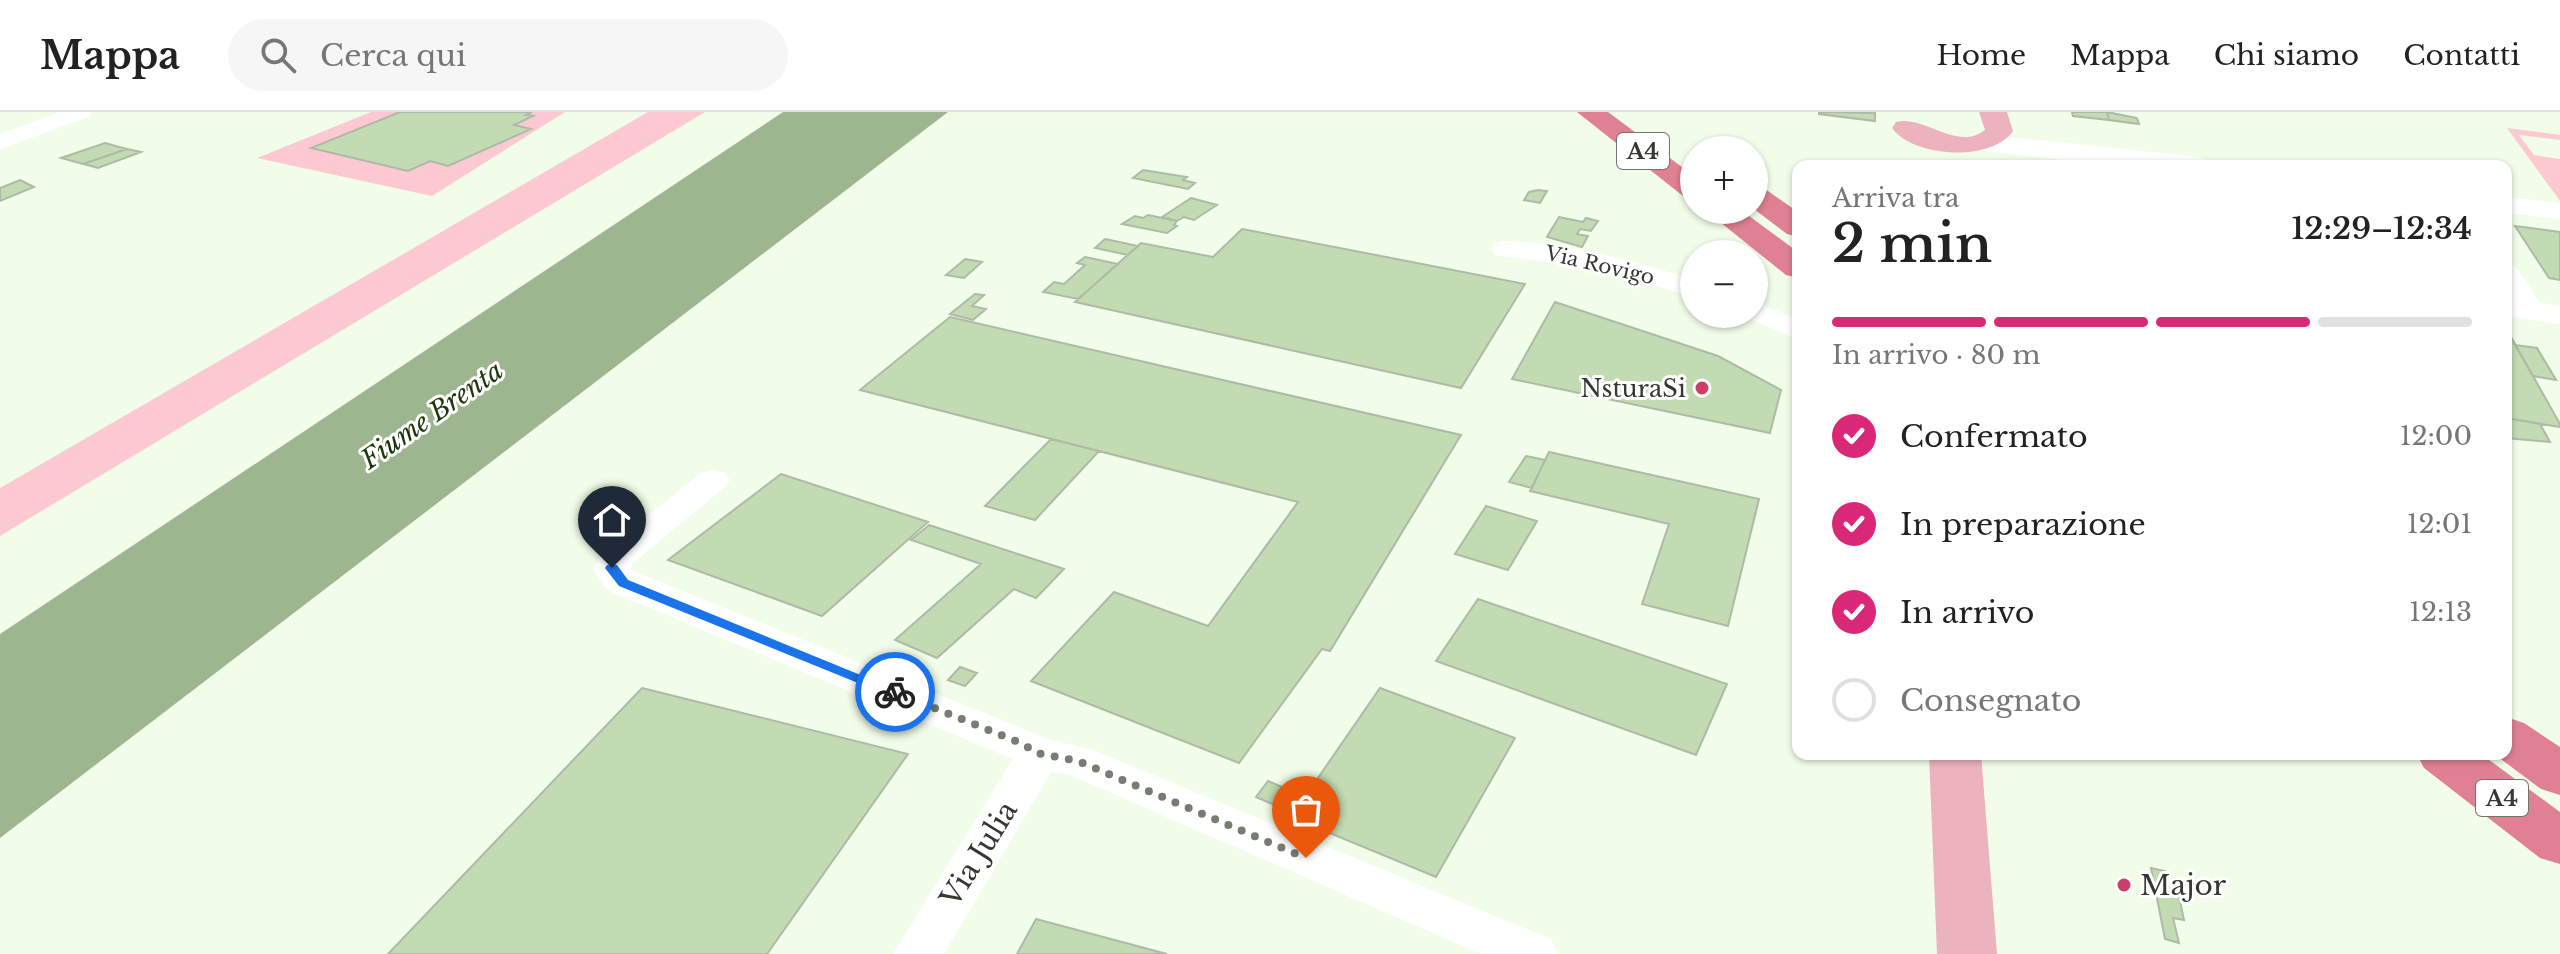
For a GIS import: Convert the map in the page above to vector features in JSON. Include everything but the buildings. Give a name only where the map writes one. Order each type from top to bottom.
[{"type":"highway","name":"A4","points":[[1591,112],[1680,179]]},
{"type":"highway","points":[[1768,205],[1792,223]]},
{"type":"highway","points":[[1740,224],[1792,263]]},
{"type":"highway","name":"A4","points":[[2512,740],[2560,775]]},
{"type":"highway","name":"A4","points":[[2451,760],[2560,842]]},
{"type":"main road","points":[[1902,120],[1929,139],[1983,130]]},
{"type":"main road","points":[[1902,120],[1916,139],[1922,160]]},
{"type":"main road","points":[[1928,160],[1938,151],[1983,130]]},
{"type":"main road","points":[[1955,760],[1967,954]]},
{"type":"street","points":[[0,142],[81,112]]},
{"type":"street","points":[[1983,130],[2062,149],[2150,160]]},
{"type":"street","points":[[2512,206],[2560,211]]},
{"type":"street","name":"Via Rovigo","points":[[1504,249],[1535,250],[1585,260],[1680,285]]},
{"type":"street","points":[[2518,309],[2560,315]]},
{"type":"street","points":[[1768,317],[1792,327]]},
{"type":"street","points":[[713,480],[627,547],[612,568],[615,576],[624,583],[1023,744],[1037,753],[1078,761],[1533,954]]},
{"type":"street","name":"Via Julia","points":[[918,954],[1031,769],[1037,753]]},
{"type":"shaded area","points":[[371,112],[565,112],[432,196],[257,158]]},
{"type":"shaded area","points":[[648,112],[705,112],[0,536],[0,488]]},
{"type":"shaded area","points":[[2507,128],[2560,135],[2560,140],[2519,135],[2534,155],[2560,159],[2560,201]]},
{"type":"water","name":"Fiume Brenta","points":[[783,112],[948,112],[0,838],[0,634]]},
{"type":"way so far","points":[[895,692],[1023,744],[1037,753],[1078,761],[1306,858]]},
{"type":"place","name":"NsturaSi","points":[[1702,388]]},
{"type":"place","name":"Major","points":[[2124,885]]},
{"type":"route","points":[[612,568],[615,576],[624,583],[895,692]]}]
